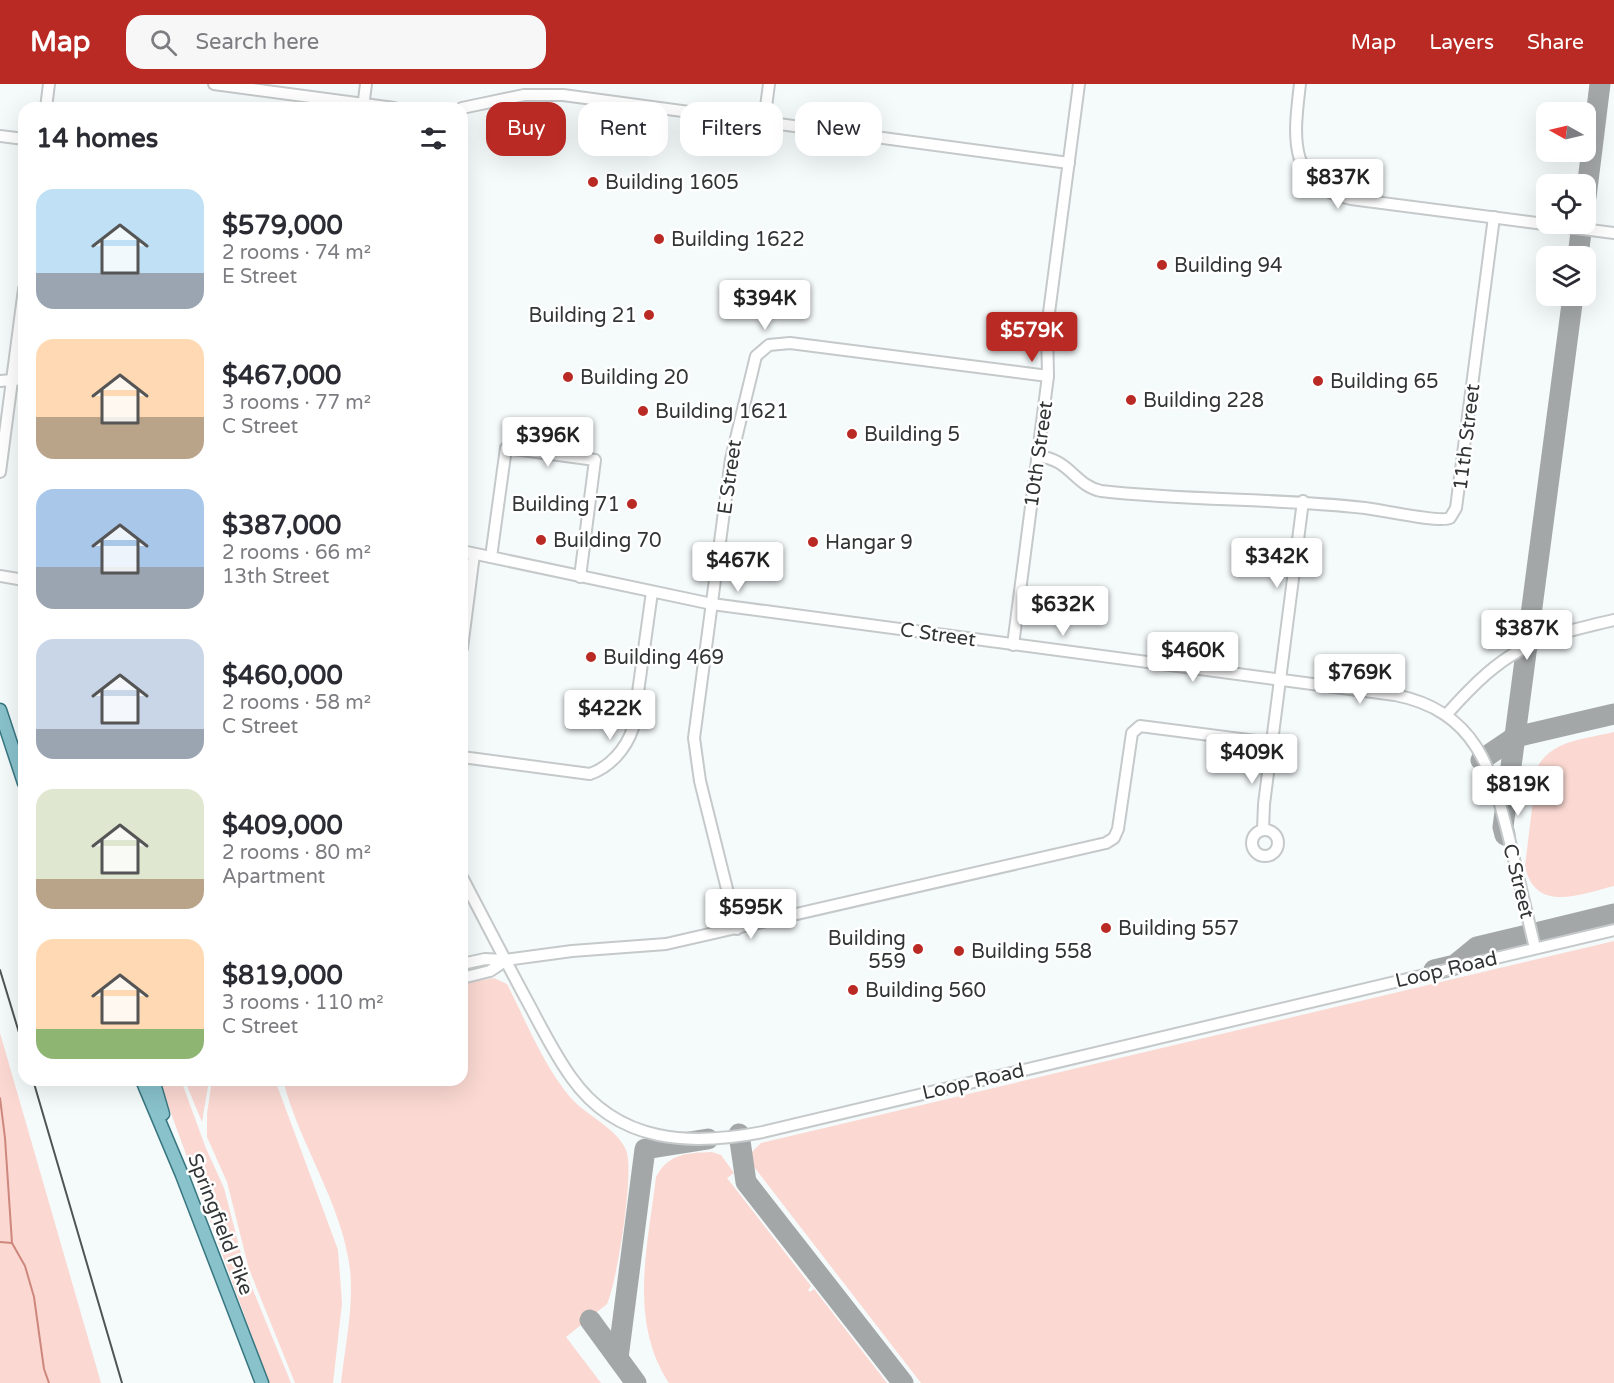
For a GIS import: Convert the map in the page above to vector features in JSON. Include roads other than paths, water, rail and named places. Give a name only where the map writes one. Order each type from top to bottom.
[{"type":"main road","points":[[0,710],[18,768]]},
{"type":"main road","points":[[0,734],[13,755]]},
{"type":"main road","name":"Springfield Pike","points":[[144,1086],[182,1175],[262,1383]]},
{"type":"main road","points":[[155,1086],[182,1175]]},
{"type":"street","points":[[47,102],[49,84]]},
{"type":"street","points":[[214,84],[336,102]]},
{"type":"street","points":[[364,102],[366,84]]},
{"type":"street","points":[[767,102],[769,84]]},
{"type":"street","name":"10th Street","points":[[1013,645],[1048,376],[1047,327],[1079,84]]},
{"type":"street","points":[[1300,84],[1294,135],[1296,150],[1305,171],[1320,186],[1351,198],[1614,233]]},
{"type":"street","points":[[468,107],[514,96],[553,94],[680,111]]},
{"type":"street","points":[[783,125],[1069,163]]},
{"type":"street","points":[[0,136],[18,139]]},
{"type":"street","name":"11th Street","points":[[1038,456],[1059,461],[1090,488],[1101,491],[1303,501],[1401,513],[1441,521],[1453,516],[1456,508],[1494,218]]},
{"type":"street","points":[[0,472],[18,334]]},
{"type":"street","name":"E Street","points":[[737,929],[694,749],[695,724],[735,436],[753,362],[764,347],[773,343],[790,343],[1048,376]]},
{"type":"street","points":[[0,381],[18,380]]},
{"type":"street","points":[[491,557],[506,448],[595,460],[580,577]]},
{"type":"street","points":[[1263,830],[1279,680],[1303,501]]},
{"type":"street","name":"C Street","points":[[468,552],[712,604],[1407,698],[1447,714],[1473,740],[1491,775],[1535,948]]},
{"type":"street","points":[[468,601],[474,554]]},
{"type":"street","points":[[1,576],[18,579]]},
{"type":"street","points":[[468,758],[590,774],[609,764],[626,744],[633,728],[652,592]]},
{"type":"street","points":[[1447,714],[1486,673],[1516,651],[1548,636],[1614,620]]},
{"type":"street","points":[[468,963],[572,951],[649,947],[737,929],[1110,841],[1119,824],[1132,733],[1140,726],[1272,743]]},
{"type":"street","name":"Loop Road","points":[[468,888],[563,1066],[591,1101],[618,1120],[644,1132],[684,1141],[711,1141],[763,1132],[1614,930]]},
{"type":"street","points":[[468,976],[490,971],[506,960]]},
{"type":"waterway","points":[[0,1098],[12,1243],[25,1266],[34,1297],[44,1369],[49,1383]]},
{"type":"waterway","points":[[0,1242],[12,1243]]},
{"type":"railway","points":[[0,970],[18,1029]]},
{"type":"railway","points":[[35,1086],[122,1383]]},
{"type":"place","name":"Building 1605","points":[[593,182]]},
{"type":"place","name":"Building 1622","points":[[659,239]]},
{"type":"place","name":"Building 94","points":[[1162,265]]},
{"type":"place","name":"Building 21","points":[[649,315]]},
{"type":"place","name":"Building 20","points":[[568,377]]},
{"type":"place","name":"Building 65","points":[[1318,381]]},
{"type":"place","name":"Building 228","points":[[1131,400]]},
{"type":"place","name":"Building 1621","points":[[643,411]]},
{"type":"place","name":"Building 5","points":[[852,434]]},
{"type":"place","name":"Building 71","points":[[632,504]]},
{"type":"place","name":"Building 70","points":[[541,540]]},
{"type":"place","name":"Hangar 9","points":[[813,542]]},
{"type":"place","name":"Building 469","points":[[591,657]]},
{"type":"place","name":"Building 557","points":[[1106,928]]},
{"type":"place","name":"Building 559","points":[[918,949]]},
{"type":"place","name":"Building 558","points":[[959,951]]},
{"type":"place","name":"Building 560","points":[[853,990]]}]
